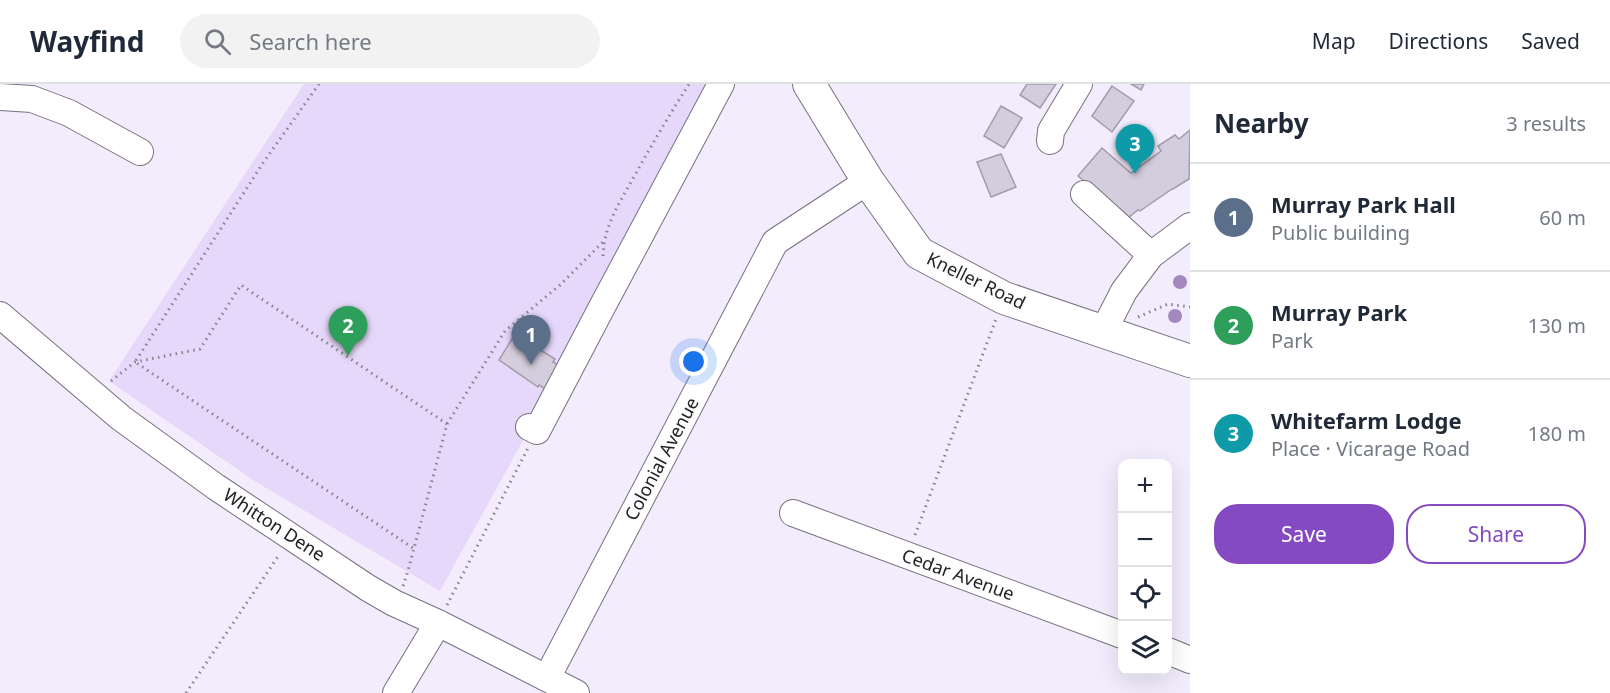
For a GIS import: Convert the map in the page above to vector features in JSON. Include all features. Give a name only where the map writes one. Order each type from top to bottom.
[{"type":"main road","name":"Kneller Road","points":[[809,84],[867,181],[919,253],[1004,298],[1190,361]]},
{"type":"street","points":[[533,429],[602,307],[721,84]]},
{"type":"street","points":[[1050,141],[1051,131],[1079,84]]},
{"type":"street","points":[[0,96],[32,99],[69,112],[140,152]]},
{"type":"street","name":"Colonial Avenue","points":[[547,678],[775,242],[867,181]]},
{"type":"street","points":[[1084,194],[1150,255]]},
{"type":"street","points":[[1103,332],[1124,291],[1150,255],[1190,226]]},
{"type":"street","name":"Whitton Dene","points":[[2,319],[121,418],[216,487],[291,536],[394,603],[576,693]]},
{"type":"street","name":"Cedar Avenue","points":[[794,513],[1118,634]]},
{"type":"street","points":[[396,693],[438,623]]},
{"type":"street","points":[[1172,653],[1190,660]]},
{"type":"path","points":[[98,400],[110,382],[135,362],[263,164],[319,84]]},
{"type":"path","points":[[603,257],[604,241],[610,220],[661,127],[689,84]]},
{"type":"path","points":[[394,603],[404,584],[447,424],[505,331],[561,285],[604,241]]},
{"type":"path","points":[[135,362],[200,349],[241,285],[447,424]]},
{"type":"path","points":[[907,556],[1004,298]]},
{"type":"path","points":[[1103,332],[1168,304],[1190,307]]},
{"type":"path","points":[[135,362],[414,548]]},
{"type":"path","points":[[438,623],[533,429]]},
{"type":"path","points":[[186,693],[291,536]]},
{"type":"shaded area","points":[[304,84],[706,84],[585,332],[440,591],[256,482],[109,381]]},
{"type":"building","points":[[1027,84],[1056,84],[1040,108],[1020,95]]},
{"type":"building","points":[[1131,84],[1144,84],[1141,90]]},
{"type":"building","points":[[1112,86],[1134,101],[1112,132],[1092,116]]},
{"type":"building","points":[[1001,106],[1022,118],[1004,148],[984,136]]},
{"type":"building","points":[[1190,130],[1189,179],[1129,217],[1078,176],[1102,148],[1131,173],[1161,151],[1158,146],[1175,135],[1179,139]]},
{"type":"building","points":[[1001,154],[1016,187],[991,197],[977,162]]},
{"type":"building","points":[[515,334],[555,359],[553,362],[561,367],[547,390],[539,385],[538,387],[499,360]]},
{"type":"place","name":"Whitefarm Lodge","points":[[1135,174]]},
{"type":"place","name":"Murray Park","points":[[348,356]]},
{"type":"place","name":"Murray Park Hall","points":[[531,365]]}]
